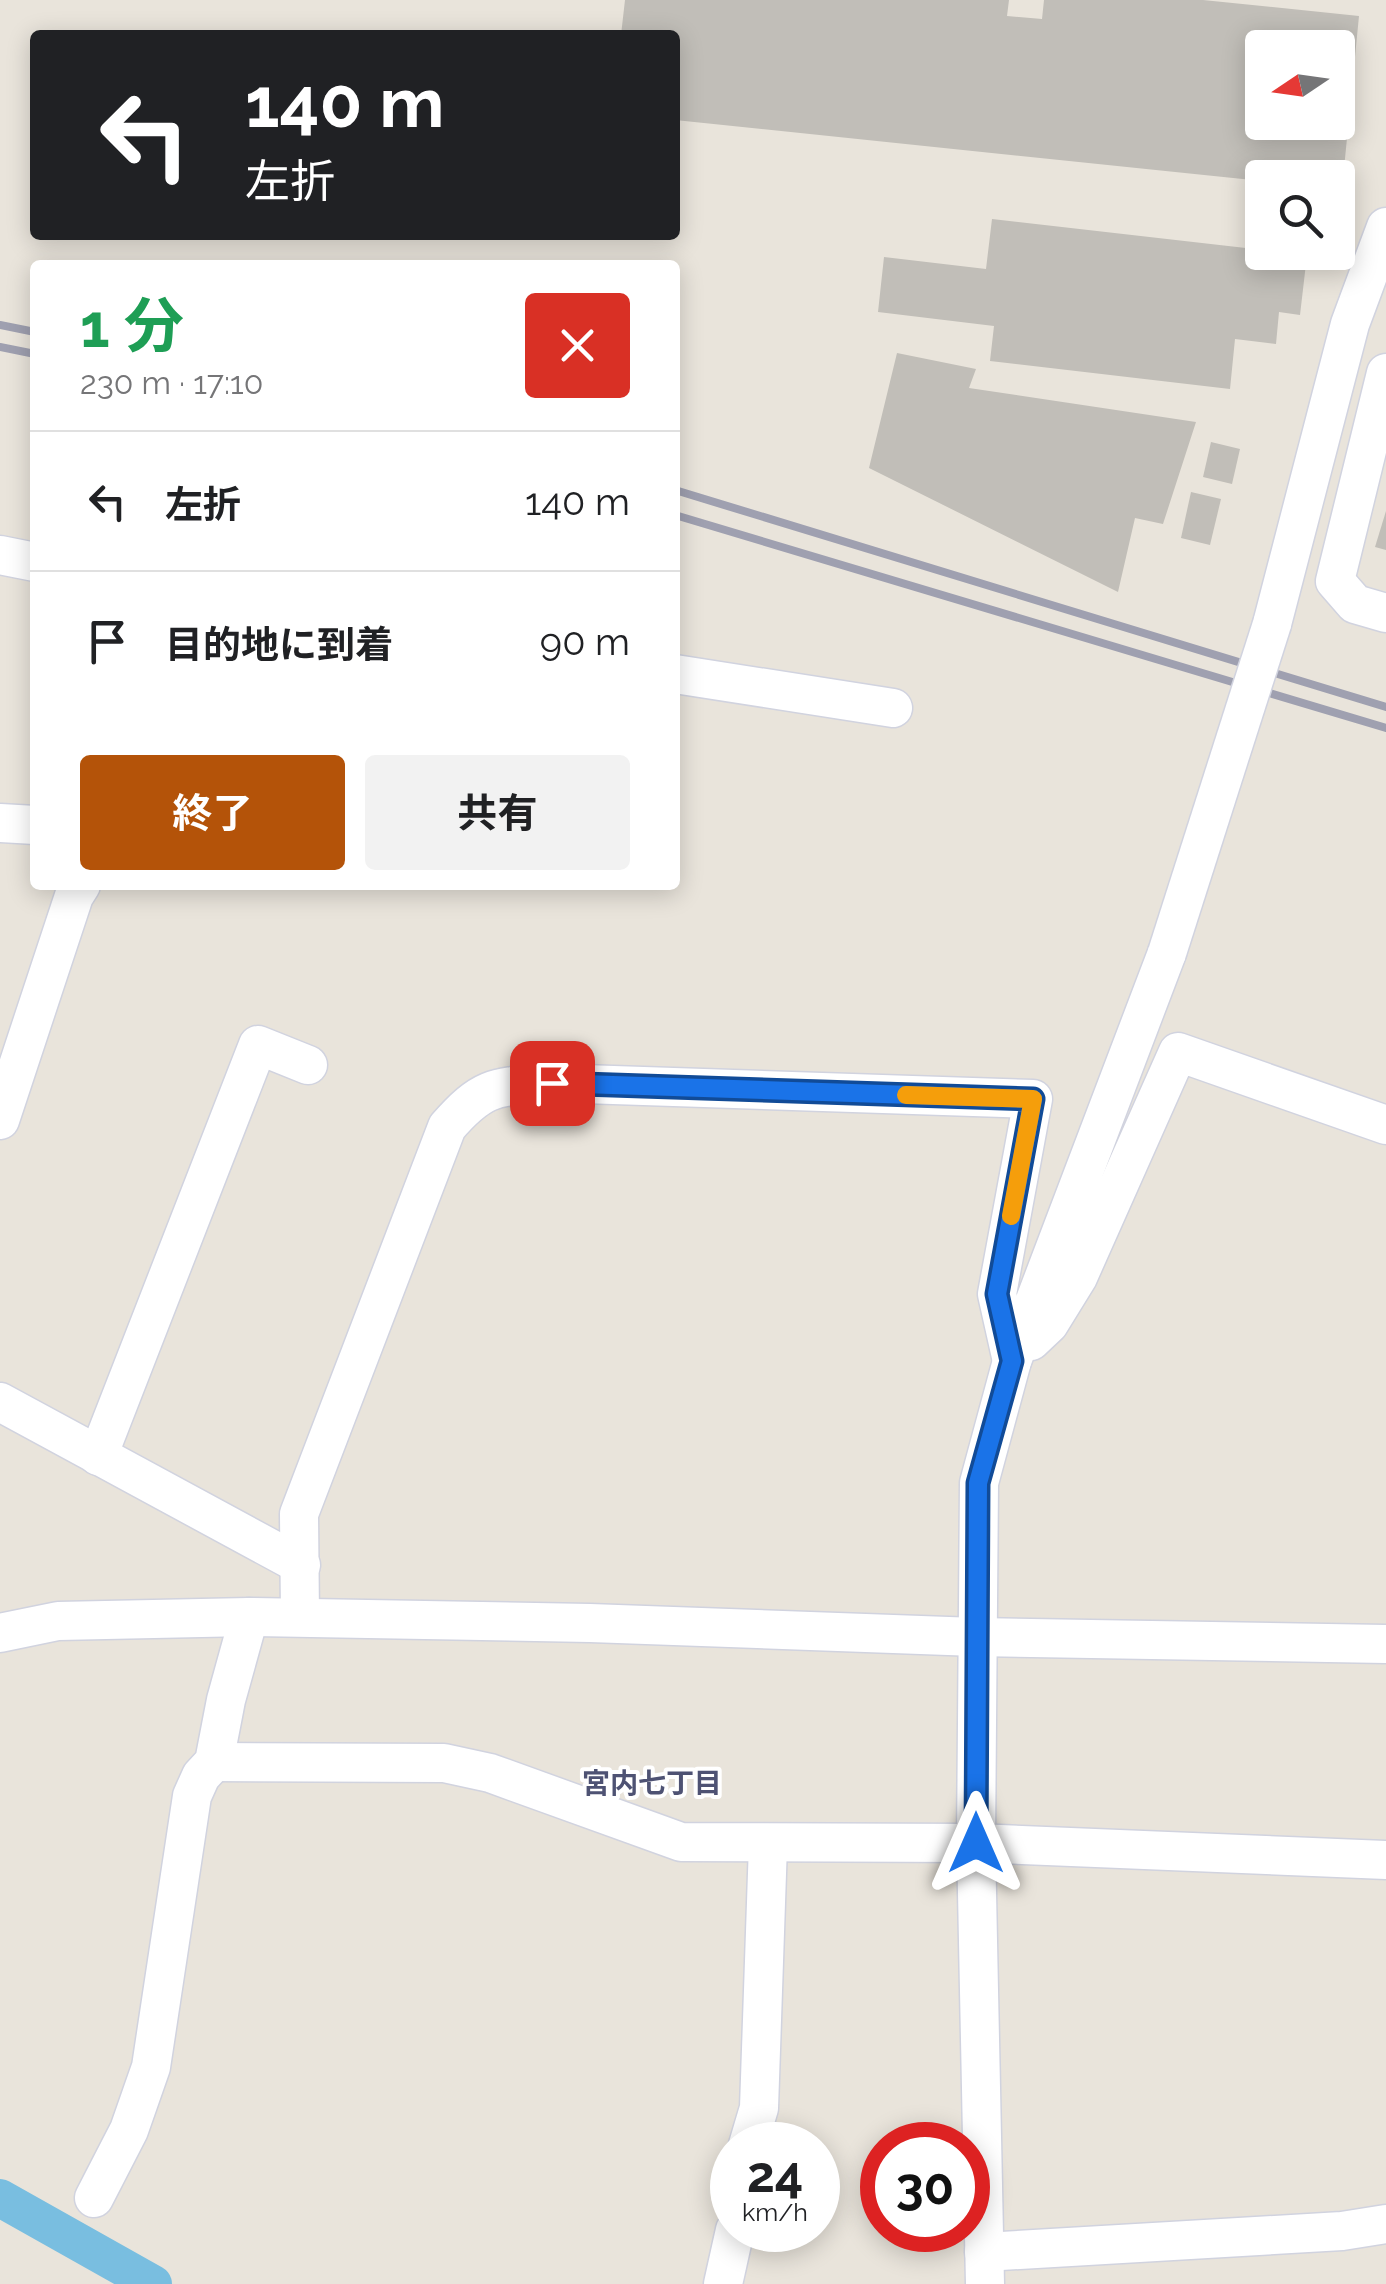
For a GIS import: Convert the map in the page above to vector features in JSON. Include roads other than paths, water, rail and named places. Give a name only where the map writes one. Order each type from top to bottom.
[{"type":"street","points":[[1386,226],[1350,324],[1272,624],[1166,952],[1012,1361],[978,1483],[976,1637],[984,2268],[1386,2224]]},
{"type":"street","points":[[1386,372],[1335,581],[1355,604],[1386,613]]},
{"type":"street","points":[[0,555],[30,561]]},
{"type":"street","points":[[680,675],[893,708]]},
{"type":"street","points":[[0,823],[30,825]]},
{"type":"street","points":[[0,1120],[78,890]]},
{"type":"street","points":[[98,1456],[258,1045],[308,1065]]},
{"type":"street","points":[[1012,1361],[1048,1324],[1078,1277],[1178,1052],[1386,1125]]},
{"type":"street","points":[[300,1617],[299,1514],[308,1488],[447,1127],[469,1102],[495,1087],[552,1083],[1033,1099],[997,1294],[1012,1361]]},
{"type":"street","points":[[0,1402],[300,1565]]},
{"type":"street","points":[[0,1633],[58,1622],[248,1616],[590,1622],[976,1637],[1386,1644]]},
{"type":"street","points":[[94,2198],[128,2130],[151,2067],[192,1796],[201,1776],[214,1762],[248,1616]]},
{"type":"street","points":[[214,1762],[444,1763],[490,1774],[681,1842],[976,1843],[1386,1860]]},
{"type":"street","points":[[755,2122],[759,2108],[768,1844]]},
{"type":"street","points":[[723,2284],[730,2252]]},
{"type":"waterway","points":[[0,2198],[153,2284]]},
{"type":"railway","points":[[0,325],[30,331]]},
{"type":"railway","points":[[0,347],[30,353]]},
{"type":"railway","points":[[680,492],[1386,707]]},
{"type":"railway","points":[[680,516],[1386,728]]},
{"type":"district","name":"宮内七丁目","points":[[652,1783]]}]
